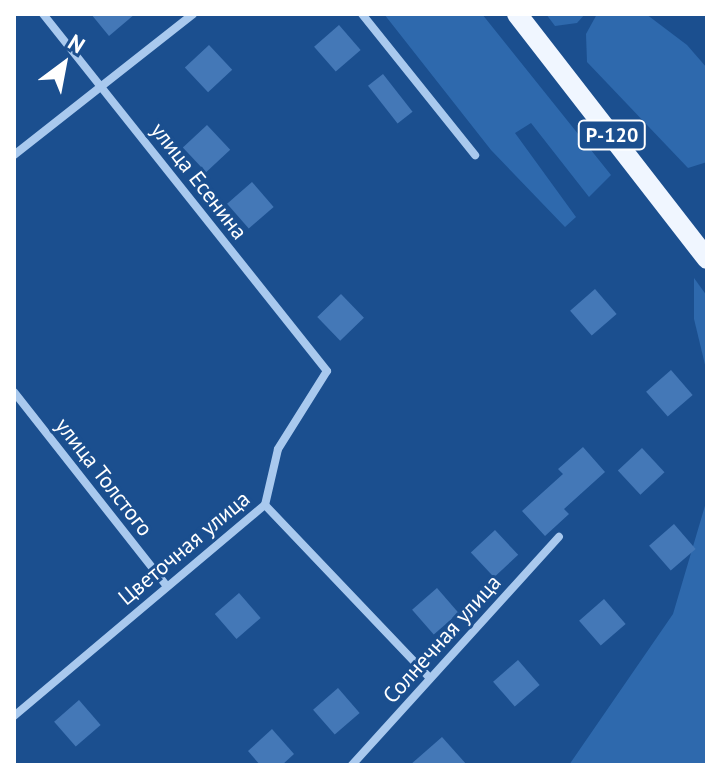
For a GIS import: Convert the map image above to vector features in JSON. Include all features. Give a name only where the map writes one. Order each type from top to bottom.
[{"type":"main road","name":"Р-120","points":[[517,14],[707,259]]},
{"type":"street","name":"улица Есенина","points":[[43,14],[327,371]]},
{"type":"street","points":[[14,155],[193,14]]},
{"type":"street","points":[[362,14],[475,155]]},
{"type":"street","name":"Цветочная улица","points":[[14,716],[166,585],[265,505],[278,449],[327,371]]},
{"type":"street","name":"улица Толстого","points":[[14,392],[166,585]]},
{"type":"street","points":[[265,505],[430,678]]},
{"type":"street","name":"Солнечная улица","points":[[352,765],[559,537]]},
{"type":"shaded area","points":[[384,14],[482,14],[611,175],[589,197],[531,123],[515,133],[576,217],[565,227],[491,150]]},
{"type":"shaded area","points":[[546,14],[585,14],[577,23],[555,26]]},
{"type":"shaded area","points":[[597,14],[646,14],[687,45],[707,68],[707,162],[688,168],[587,62],[586,34]]},
{"type":"shaded area","points":[[694,278],[707,296],[707,373],[694,319]]},
{"type":"shaded area","points":[[707,499],[707,765],[569,765],[673,614]]},
{"type":"building","points":[[91,14],[135,14],[109,36]]},
{"type":"building","points":[[339,25],[361,50],[336,72],[314,47]]},
{"type":"building","points":[[209,45],[232,70],[208,92],[185,68]]},
{"type":"building","points":[[383,74],[413,112],[398,124],[368,86]]},
{"type":"building","points":[[207,125],[230,150],[206,172],[183,148]]},
{"type":"building","points":[[252,182],[274,207],[249,229],[227,204]]},
{"type":"building","points":[[595,289],[617,314],[592,336],[570,311]]},
{"type":"building","points":[[341,294],[364,318],[340,341],[317,317]]},
{"type":"building","points":[[671,370],[693,395],[668,417],[646,392]]},
{"type":"building","points":[[583,447],[605,472],[564,509],[569,514],[545,536],[522,511],[563,474],[558,469]]},
{"type":"building","points":[[642,448],[665,472],[640,495],[618,471]]},
{"type":"building","points":[[674,524],[696,549],[671,571],[649,546]]},
{"type":"building","points":[[495,530],[518,555],[494,577],[471,553]]},
{"type":"building","points":[[437,588],[459,613],[434,635],[412,610]]},
{"type":"building","points":[[239,593],[261,618],[236,639],[215,614]]},
{"type":"building","points":[[604,599],[626,624],[601,646],[579,621]]},
{"type":"building","points":[[518,660],[540,685],[515,707],[493,682]]},
{"type":"building","points":[[338,688],[360,713],[335,735],[313,710]]},
{"type":"building","points":[[79,700],[101,725],[76,747],[54,722]]},
{"type":"building","points":[[272,729],[294,754],[282,765],[260,765],[248,751]]},
{"type":"building","points":[[442,737],[467,765],[410,765]]}]
